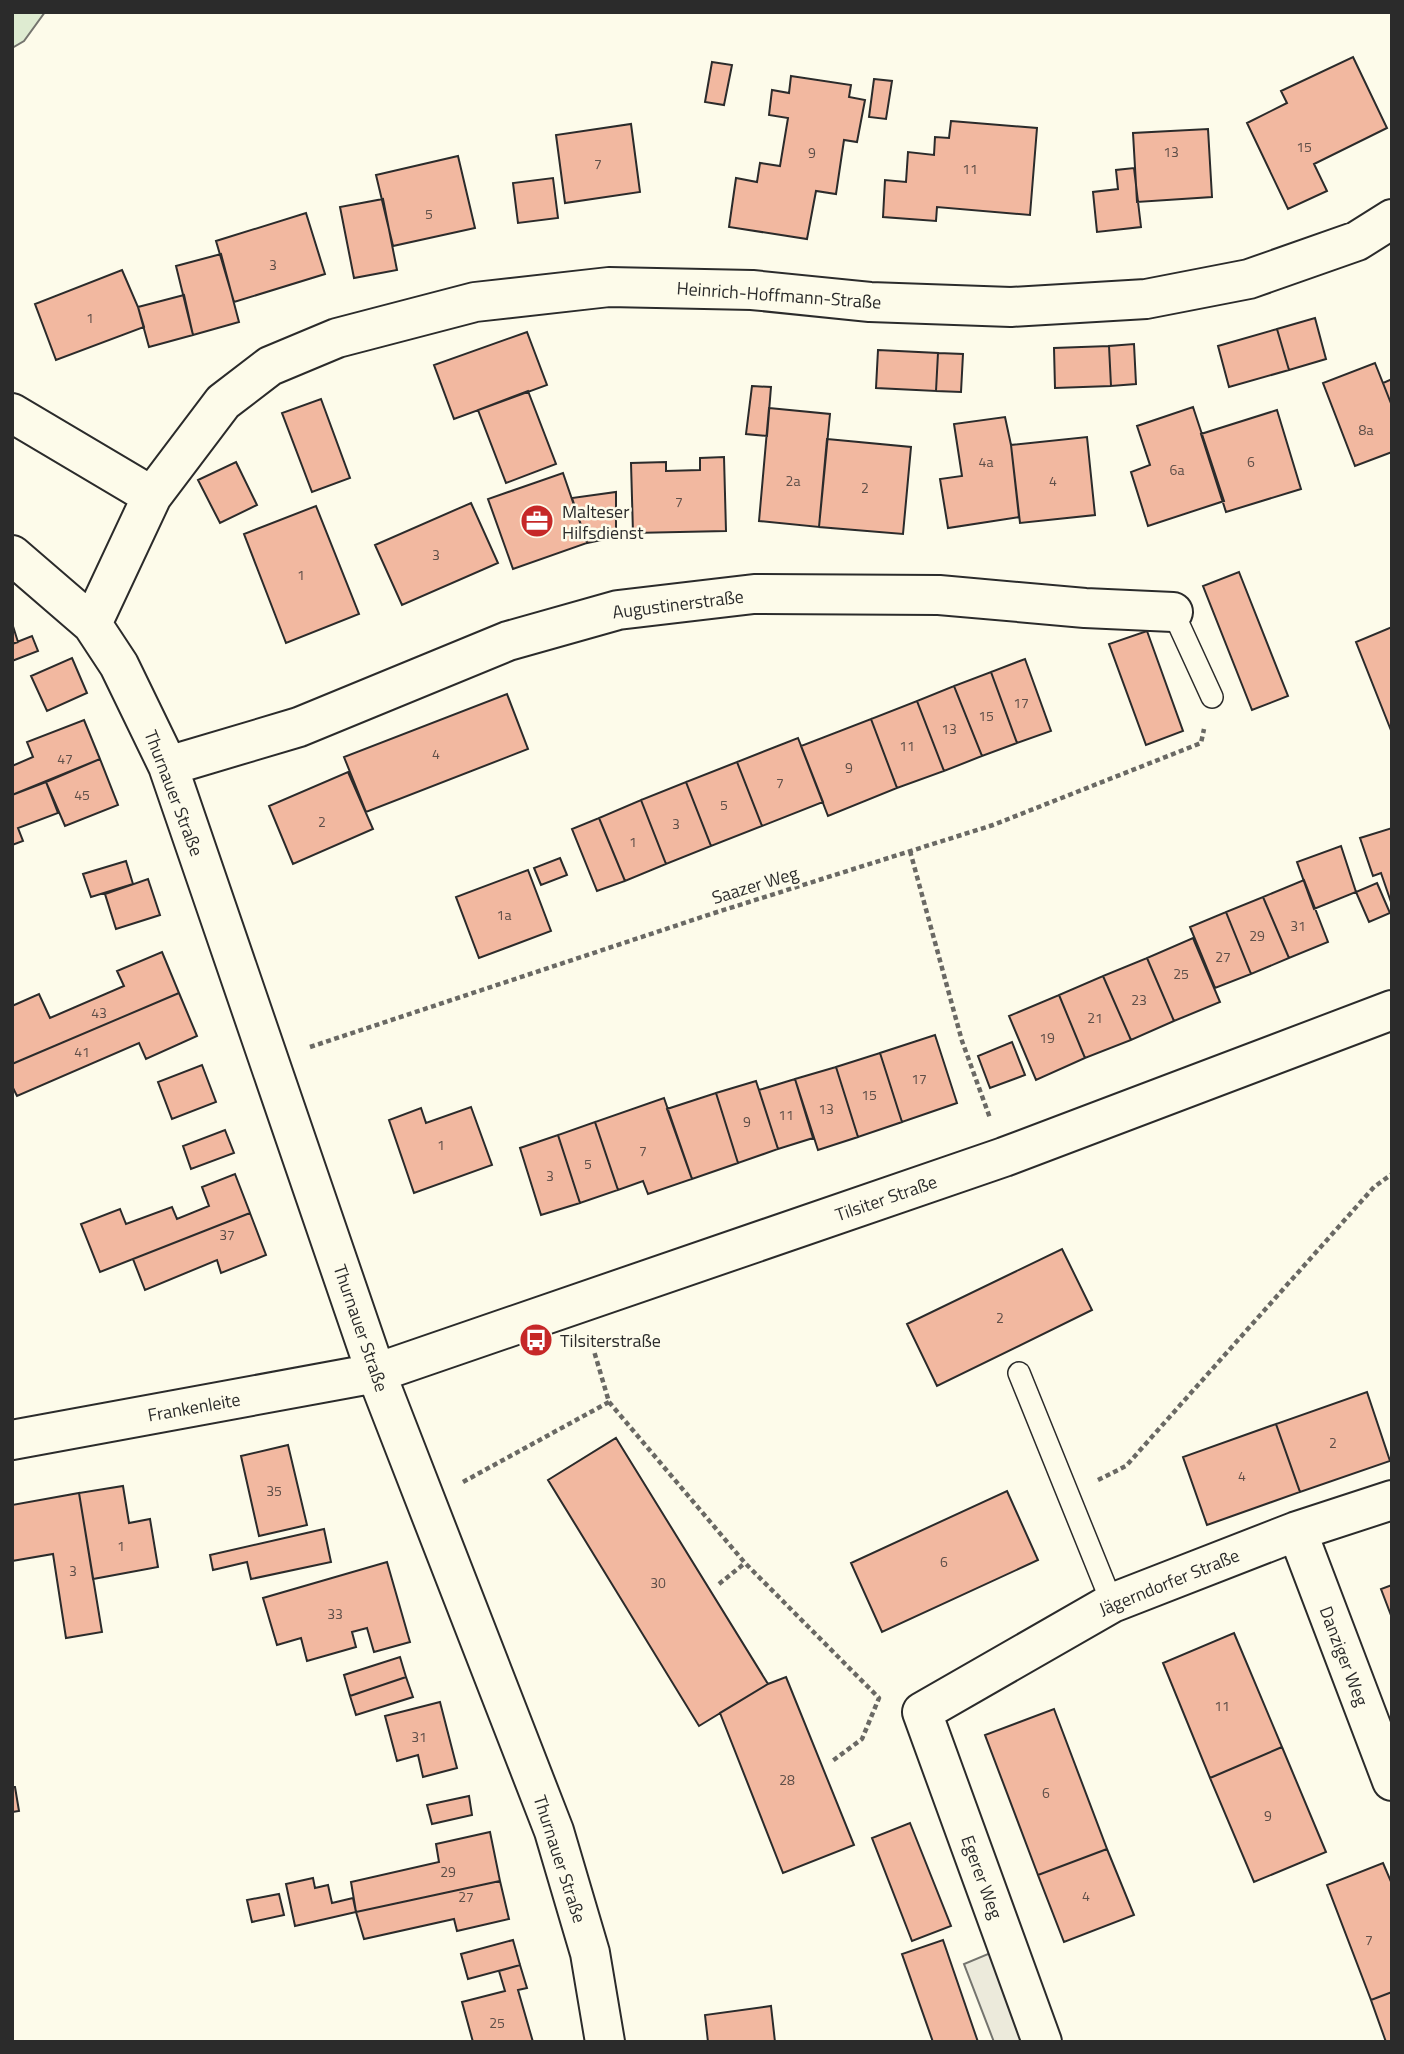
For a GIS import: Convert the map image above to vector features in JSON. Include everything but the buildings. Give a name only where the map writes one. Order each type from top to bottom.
[{"type":"street","name":"Heinrich-Hoffmann-Straße","points":[[92,624],[152,496],[223,402],[271,366],[337,338],[475,302],[609,287],[752,290],[870,302],[1012,307],[1146,299],[1249,279],[1357,241],[1392,219]]},
{"type":"street","points":[[12,413],[152,496]]},
{"type":"street","name":"Thurnauer Straße","points":[[12,555],[92,624],[119,665],[167,766],[376,1373],[554,1831],[590,1953],[604,2042]]},
{"type":"street","name":"Augustinerstraße","points":[[167,766],[299,727],[508,641],[618,610],[754,594],[939,595],[1085,608],[1173,612]]},
{"type":"street","name":"Tilsiter Straße","points":[[376,1373],[1004,1157],[1392,1010]]},
{"type":"street","name":"Frankenleite","points":[[12,1440],[376,1373]]},
{"type":"street","name":"Jägerndorfer Straße","points":[[922,1712],[1112,1603],[1297,1531],[1392,1500]]},
{"type":"street","name":"Danziger Weg","points":[[1297,1531],[1392,1781]]},
{"type":"street","name":"Egerer Weg","points":[[922,1712],[1042,2042]]},
{"type":"lane","points":[[1173,612],[1212,697]]},
{"type":"lane","points":[[1019,1373],[1112,1603]]},
{"type":"path","name":"Saazer Weg","points":[[269,1060],[698,918],[993,825],[1201,743],[1212,697]]},
{"type":"path","points":[[911,851],[961,1041],[1004,1157]]},
{"type":"path","points":[[1068,1494],[1126,1466],[1374,1187],[1392,1174]]},
{"type":"path","points":[[594,1351],[609,1402],[745,1563],[879,1698],[862,1739],[831,1762]]},
{"type":"path","points":[[426,1503],[609,1402]]},
{"type":"path","points":[[719,1584],[745,1563]]},
{"type":"green space","points":[[12,12],[45,12],[24,41],[12,48]]},
{"type":"shaded area","points":[[1000,1949],[1036,2042],[994,2042],[964,1964]]},
{"type":"place","name":"Malteser Hilfsdienst","points":[[537,521]]},
{"type":"place","name":"Tilsiterstraße","points":[[536,1340]]}]
